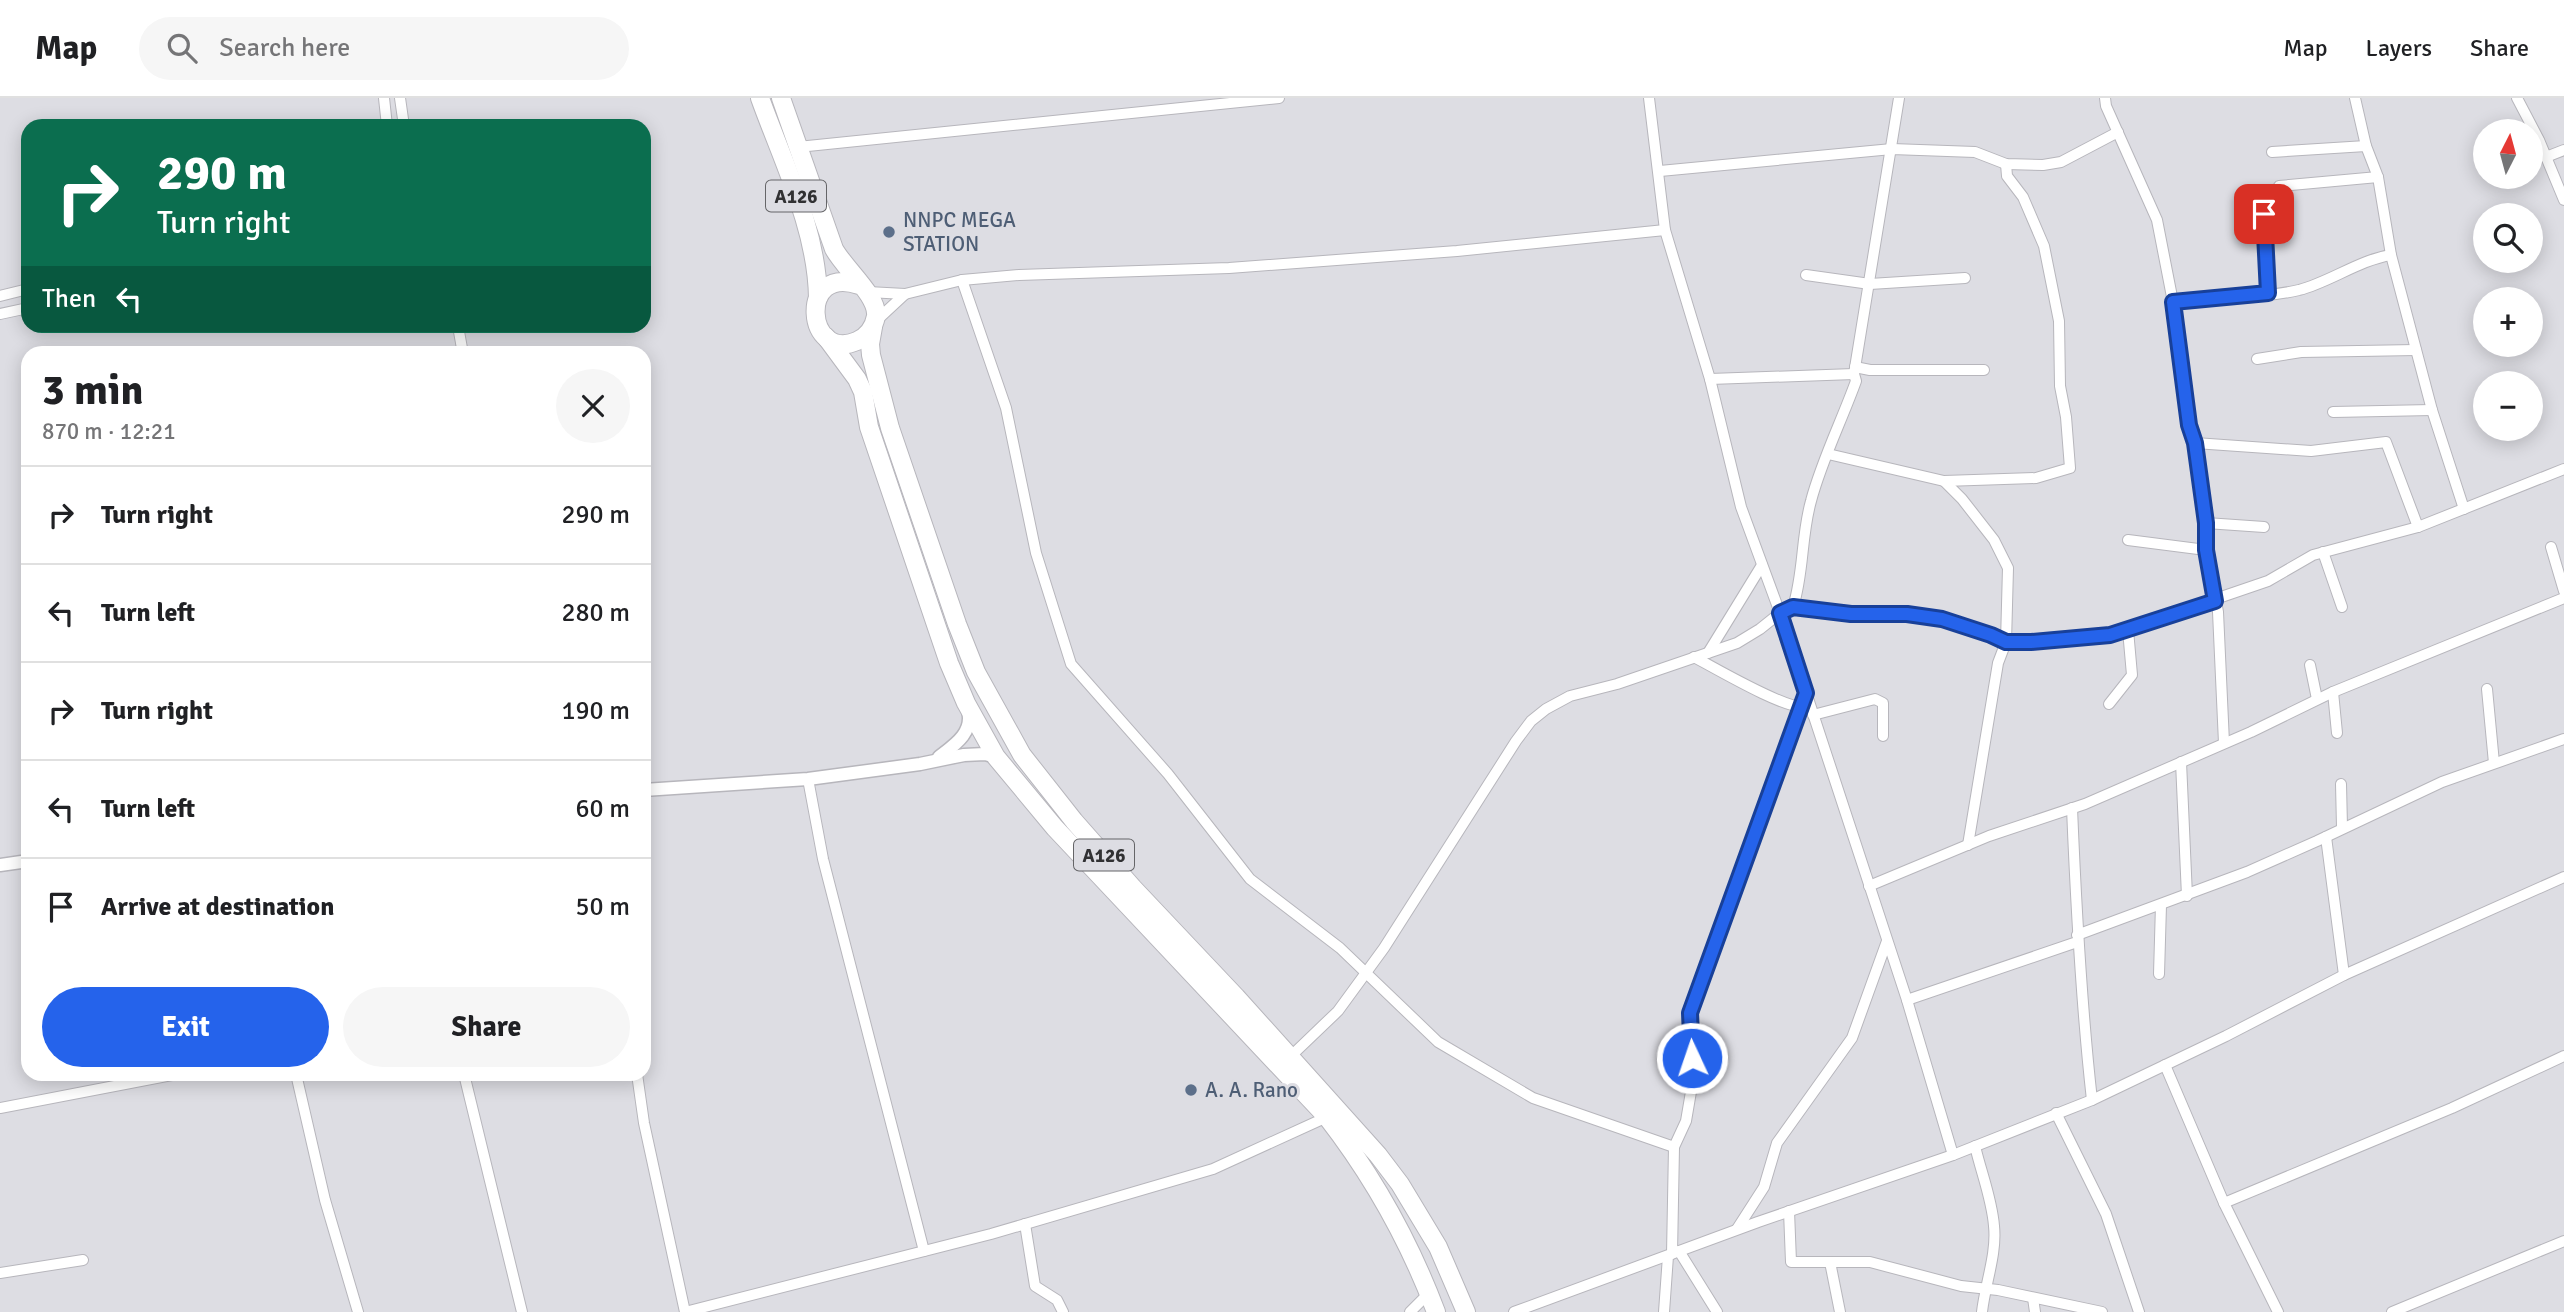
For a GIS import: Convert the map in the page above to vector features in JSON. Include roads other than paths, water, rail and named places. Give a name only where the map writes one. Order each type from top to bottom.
[{"type":"highway","name":"A126","points":[[760,98],[811,241],[818,279],[816,324],[848,364],[863,392],[869,427],[949,663],[966,703],[996,757],[1055,828],[1327,1116],[1376,1191],[1429,1293],[1436,1312]]},
{"type":"highway","name":"A126","points":[[781,98],[834,249],[874,301],[876,311],[870,344],[871,355],[890,428],[957,624],[976,672],[995,709],[1022,755],[1074,821],[1355,1128],[1400,1184],[1438,1247],[1465,1312]]},
{"type":"highway","points":[[818,298],[831,285],[850,282],[864,288]]},
{"type":"highway","points":[[827,337],[834,342],[852,343],[860,340],[874,324]]},
{"type":"street","points":[[384,98],[386,119]]},
{"type":"street","points":[[400,98],[403,119]]},
{"type":"street","points":[[798,147],[1279,98]]},
{"type":"street","points":[[1649,98],[1660,171],[1665,230],[1710,379],[1741,507],[1780,613],[1806,693],[1808,710],[1907,1000],[1953,1155]]},
{"type":"street","points":[[1793,607],[1799,589],[1810,504],[1857,381],[1855,371],[1899,98]]},
{"type":"street","points":[[2105,98],[2106,106],[2157,220],[2173,302],[2189,425],[2195,443],[2206,523],[2206,550],[2218,612],[2224,743]]},
{"type":"street","points":[[2356,98],[2367,146],[2378,177],[2391,256],[2432,410],[2465,509]]},
{"type":"street","points":[[2517,98],[2564,200]]},
{"type":"street","points":[[1660,171],[1892,149],[1975,152],[2006,164],[2043,165],[2061,163],[2118,132]]},
{"type":"street","points":[[2272,152],[2367,146]]},
{"type":"street","points":[[2546,157],[2564,150]]},
{"type":"street","points":[[1828,454],[1944,481],[2036,478],[2070,468],[2066,416],[2060,386],[2059,321],[2044,246],[2023,197],[2007,176],[2006,164]]},
{"type":"street","points":[[2268,293],[2264,214],[2279,186],[2378,177]]},
{"type":"street","points":[[864,288],[905,294],[962,280],[1019,275],[1229,268],[1457,251],[1665,230]]},
{"type":"street","points":[[2173,302],[2297,290],[2316,285],[2377,257],[2391,256]]},
{"type":"street","points":[[1806,275],[1870,284],[1965,278]]},
{"type":"street","points":[[962,280],[1006,408],[1036,553],[1071,664],[1168,774],[1250,879],[1340,948],[1438,1042],[1533,1098],[1674,1147]]},
{"type":"street","points":[[0,296],[21,291]]},
{"type":"street","points":[[874,324],[905,294]]},
{"type":"street","points":[[0,314],[21,309]]},
{"type":"street","points":[[2258,359],[2301,352],[2416,350]]},
{"type":"street","points":[[1710,379],[1870,370],[1984,370]]},
{"type":"street","points":[[2333,412],[2432,410]]},
{"type":"street","points":[[2195,443],[2311,451],[2386,442],[2418,527]]},
{"type":"street","points":[[1290,1057],[1338,1011],[1384,948],[1531,721],[1570,695],[1617,684],[1737,643],[1793,607],[1851,614],[1907,614],[1942,619],[2006,642],[2098,636],[2128,630],[2267,582],[2313,555],[2418,527],[2564,469]]},
{"type":"street","points":[[1944,481],[1994,540],[2008,568],[2006,642],[1998,663],[1968,845]]},
{"type":"street","points":[[2206,523],[2264,527]]},
{"type":"street","points":[[2128,540],[2206,550]]},
{"type":"street","points":[[2551,547],[2564,591]]},
{"type":"street","points":[[2323,552],[2342,607]]},
{"type":"street","points":[[1708,653],[1762,565]]},
{"type":"street","points":[[1869,886],[1968,845],[2072,808],[2224,743],[2333,692],[2564,598]]},
{"type":"street","points":[[2109,704],[2132,675],[2128,630]]},
{"type":"street","points":[[1694,657],[1766,694],[1808,710],[1875,699],[1882,704],[1883,736]]},
{"type":"street","points":[[2310,665],[2317,699]]},
{"type":"street","points":[[2487,689],[2494,763]]},
{"type":"street","points":[[2333,692],[2337,733]]},
{"type":"street","points":[[936,760],[965,733],[970,717],[966,703]]},
{"type":"street","points":[[1664,1312],[1673,1254],[1674,1147],[1686,1121],[1693,1080],[1690,1013],[1808,710]]},
{"type":"street","points":[[1907,1000],[2187,896],[2326,837],[2442,782],[2564,739]]},
{"type":"street","points":[[651,790],[808,779],[964,755],[985,754],[996,757]]},
{"type":"street","points":[[2181,762],[2187,896]]},
{"type":"street","points":[[808,779],[824,859],[924,1251]]},
{"type":"street","points":[[2342,784],[2343,827]]},
{"type":"street","points":[[2072,808],[2077,939],[2092,1100]]},
{"type":"street","points":[[2326,837],[2344,975]]},
{"type":"street","points":[[0,865],[21,862]]},
{"type":"street","points":[[1514,1312],[1789,1211],[1953,1155],[2092,1100],[2344,975],[2564,877]]},
{"type":"street","points":[[2159,974],[2161,905]]},
{"type":"street","points":[[1737,1230],[1764,1187],[1777,1143],[1852,1038],[1887,941]]},
{"type":"street","points":[[2224,1203],[2452,1108],[2564,1056]]},
{"type":"street","points":[[2165,1065],[2224,1203],[2278,1312]]},
{"type":"street","points":[[0,1108],[141,1081]]},
{"type":"street","points":[[298,1081],[326,1199],[358,1312]]},
{"type":"street","points":[[466,1081],[522,1312]]},
{"type":"street","points":[[638,1081],[685,1312],[1025,1224],[1213,1169],[1327,1116]]},
{"type":"street","points":[[2056,1113],[2106,1214],[2139,1312]]},
{"type":"street","points":[[1975,1146],[1994,1227],[1993,1256],[1982,1312]]},
{"type":"street","points":[[1789,1211],[1791,1262],[1870,1262],[1961,1286],[1985,1288],[2102,1312]]},
{"type":"street","points":[[1025,1224],[1035,1286],[1056,1300],[1063,1312]]},
{"type":"street","points":[[2392,1312],[2564,1241]]},
{"type":"street","points":[[1673,1254],[1717,1312]]},
{"type":"street","points":[[0,1273],[83,1260]]},
{"type":"street","points":[[1830,1262],[1840,1312]]},
{"type":"street","points":[[1410,1312],[1429,1293]]},
{"type":"street","points":[[2033,1298],[2035,1312]]},
{"type":"place","name":"NNPC MEGA STATION","points":[[889,232]]},
{"type":"place","name":"A. A. Rano","points":[[1191,1090]]}]
